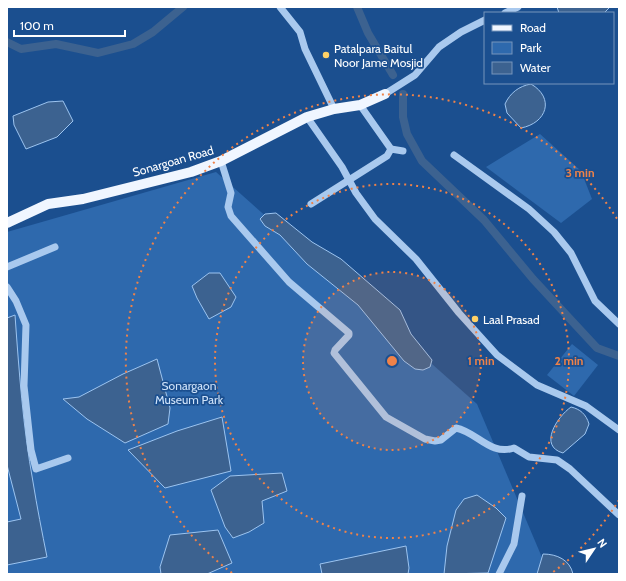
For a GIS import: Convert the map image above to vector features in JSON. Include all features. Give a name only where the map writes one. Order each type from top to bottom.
[{"type":"main road","name":"Sonargoan Road","points":[[7,223],[48,204],[83,198],[191,172],[221,161],[307,117],[334,109],[360,105],[385,94]]},
{"type":"street","points":[[280,7],[300,32],[305,49],[334,109]]},
{"type":"street","points":[[507,12],[518,7]]},
{"type":"street","points":[[385,94],[415,75],[439,48],[461,32],[484,20]]},
{"type":"street","points":[[360,105],[391,149],[403,151]]},
{"type":"street","points":[[307,117],[350,179],[356,193],[375,219],[416,259],[459,313],[502,359],[537,385],[586,406],[619,430]]},
{"type":"street","points":[[311,204],[387,156],[391,149]]},
{"type":"street","points":[[454,155],[529,210],[554,232],[571,253],[595,301],[619,324]]},
{"type":"street","points":[[221,161],[231,194],[228,207],[231,216],[289,282],[349,333],[349,336],[334,350],[334,353],[386,417],[425,439],[435,441],[441,440],[456,428],[464,430],[487,445],[502,451],[514,448],[529,457],[557,460],[570,469],[619,515]]},
{"type":"street","points":[[7,267],[54,247]]},
{"type":"street","points":[[7,287],[16,301],[26,325],[24,386],[31,450],[36,469],[68,458]]},
{"type":"street","points":[[499,574],[514,544],[522,496]]},
{"type":"green space","points":[[540,134],[581,171],[592,199],[561,223],[486,167]]},
{"type":"green space","name":"Sonargaon Museum Park","points":[[216,172],[477,404],[549,574],[7,574],[7,232]]},
{"type":"green space","points":[[572,344],[598,365],[574,396],[547,375]]},
{"type":"water","points":[[557,7],[610,7],[605,12],[559,12]]},
{"type":"water","points":[[531,84],[539,90],[543,96],[545,109],[542,116],[537,121],[521,128],[507,113],[505,104],[515,91],[523,86]]},
{"type":"water","points":[[63,101],[73,121],[57,137],[26,149],[14,125],[13,116],[48,102]]},
{"type":"water","points":[[276,213],[312,242],[341,259],[400,310],[411,334],[432,360],[430,367],[423,370],[415,369],[404,361],[358,305],[307,264],[280,235],[265,226],[260,219],[265,214]]},
{"type":"water","points":[[209,273],[220,273],[236,297],[231,307],[209,319],[192,286]]},
{"type":"water","points":[[15,315],[24,420],[36,501],[47,557],[7,565],[7,522],[21,519],[7,465],[7,318]]},
{"type":"water","points":[[157,359],[170,408],[168,424],[125,443],[87,419],[63,399],[79,397],[123,374]]},
{"type":"water","points":[[571,407],[582,412],[589,424],[585,434],[563,453],[556,449],[552,444],[552,431],[560,417]]},
{"type":"water","points":[[222,417],[231,471],[165,488],[128,450],[177,431]]},
{"type":"water","points":[[282,473],[287,491],[262,501],[264,523],[249,532],[233,538],[225,527],[211,490],[230,476]]},
{"type":"water","points":[[477,495],[496,508],[506,518],[488,573],[444,574],[447,546],[456,510],[464,499]]},
{"type":"water","points":[[218,530],[232,563],[207,574],[161,574],[160,567],[170,535]]},
{"type":"water","points":[[406,546],[409,568],[408,574],[322,574],[320,564]]},
{"type":"water","points":[[543,554],[553,555],[562,559],[569,565],[573,574],[537,574]]},
{"type":"waterway","points":[[7,42],[21,49],[56,44],[98,53],[133,44],[153,32],[183,7]]},
{"type":"waterway","points":[[357,7],[368,33],[393,75]]},
{"type":"waterway","points":[[403,94],[403,117],[407,134],[422,161],[484,220],[533,279],[597,348],[619,356]]},
{"type":"place","name":"Patalpara Baitul Noor Jame Mosjid","points":[[326,55]]},
{"type":"place","name":"Laal Prasad","points":[[475,319]]}]
